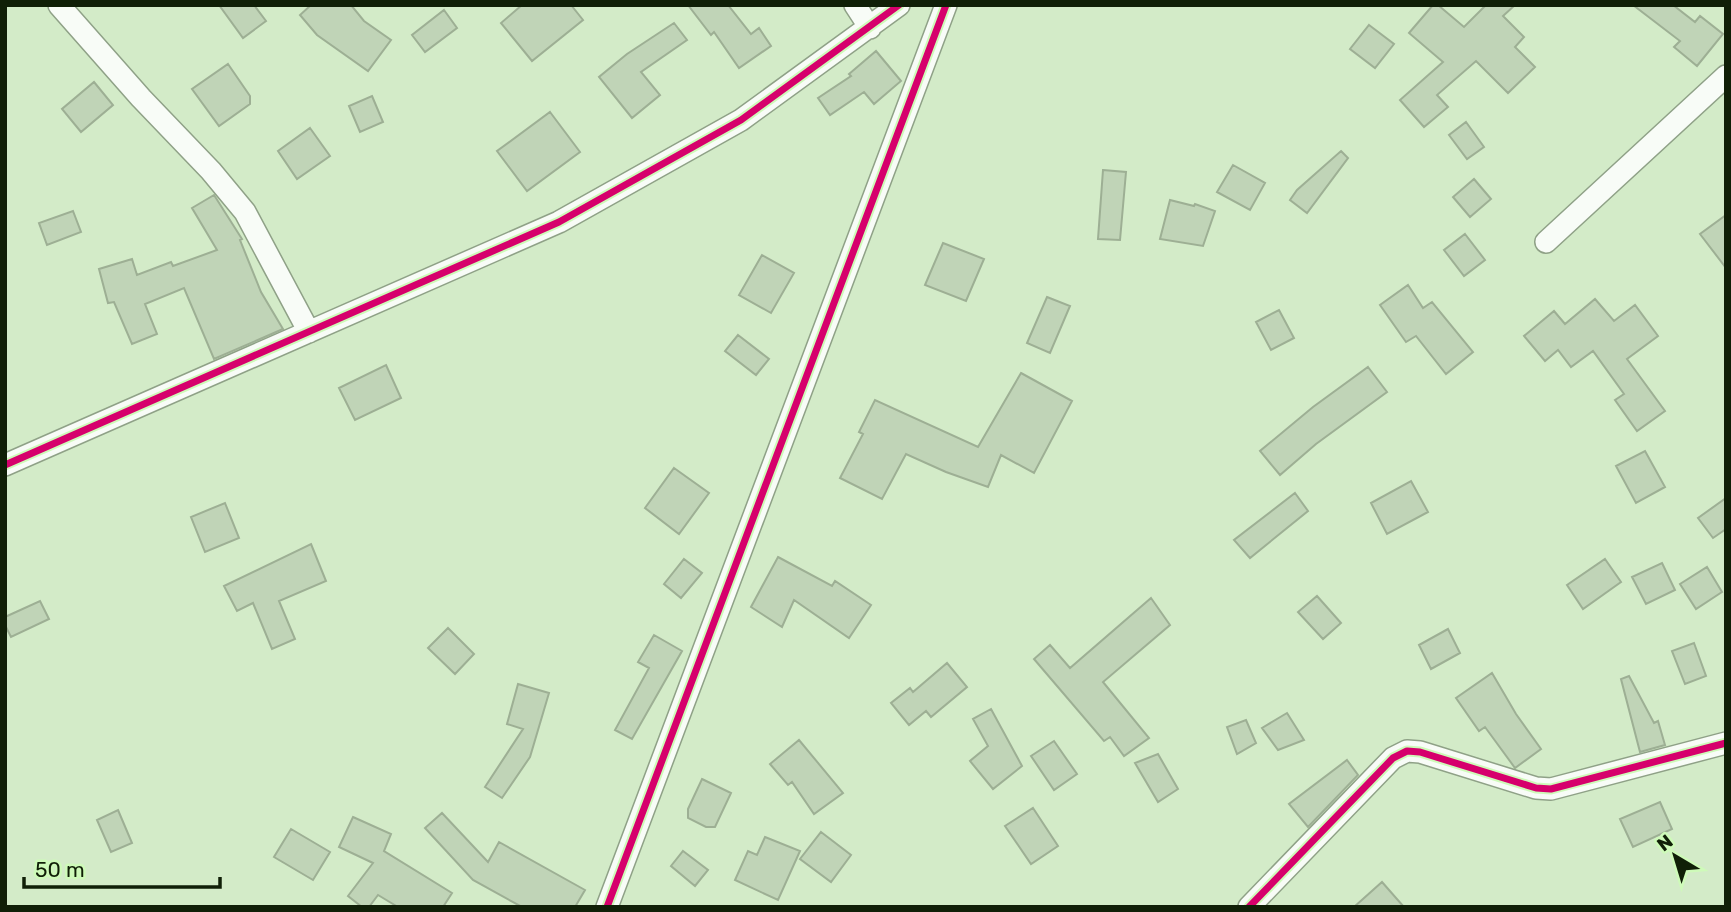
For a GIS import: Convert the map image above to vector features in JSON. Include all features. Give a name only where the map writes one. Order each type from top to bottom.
[{"type":"street","points":[[59,5],[141,99],[211,171],[245,212],[309,332]]},
{"type":"street","points":[[855,5],[870,28]]},
{"type":"street","points":[[5,466],[559,222],[741,120],[899,5]]},
{"type":"street","points":[[607,907],[946,5]]},
{"type":"street","points":[[1546,242],[1726,76]]},
{"type":"street","points":[[1249,907],[1393,758],[1407,751],[1420,752],[1536,788],[1550,789],[1726,743]]},
{"type":"building","points":[[219,5],[254,5],[266,21],[243,38]]},
{"type":"building","points":[[311,5],[351,5],[364,21],[391,40],[368,71],[317,35],[300,15]]},
{"type":"building","points":[[522,5],[571,5],[583,20],[532,61],[501,23]]},
{"type":"building","points":[[688,5],[728,5],[751,34],[759,28],[771,46],[739,68],[714,32],[711,35]]},
{"type":"building","points":[[1433,5],[1438,5],[1464,27],[1486,5],[1515,5],[1503,16],[1524,37],[1515,47],[1535,67],[1508,93],[1476,61],[1437,95],[1448,107],[1424,127],[1400,100],[1443,62],[1409,33]]},
{"type":"building","points":[[1633,5],[1673,5],[1695,22],[1700,16],[1723,34],[1697,66],[1674,47],[1680,41]]},
{"type":"building","points":[[444,10],[457,28],[425,52],[412,35]]},
{"type":"building","points":[[674,23],[687,40],[641,72],[660,95],[632,118],[599,77],[627,54]]},
{"type":"building","points":[[1369,25],[1394,44],[1375,68],[1350,49]]},
{"type":"building","points":[[876,51],[901,81],[874,104],[864,92],[830,115],[818,98],[851,76],[849,74]]},
{"type":"building","points":[[228,64],[250,96],[250,104],[219,126],[192,89]]},
{"type":"building","points":[[94,82],[113,105],[81,132],[62,109]]},
{"type":"building","points":[[372,96],[383,122],[360,132],[349,106]]},
{"type":"building","points":[[550,112],[580,152],[527,191],[497,151]]},
{"type":"building","points":[[1466,122],[1484,147],[1467,159],[1449,135]]},
{"type":"building","points":[[310,128],[330,156],[297,179],[278,151]]},
{"type":"building","points":[[1341,151],[1348,158],[1307,213],[1290,200],[1297,190]]},
{"type":"building","points":[[1233,165],[1265,183],[1250,210],[1217,192]]},
{"type":"building","points":[[1103,170],[1126,172],[1120,240],[1098,239]]},
{"type":"building","points":[[1474,179],[1491,199],[1470,217],[1453,197]]},
{"type":"building","points":[[214,195],[242,239],[240,240],[261,292],[283,329],[214,359],[184,288],[145,304],[157,334],[132,344],[114,302],[108,303],[99,269],[132,259],[137,275],[171,262],[173,266],[217,250],[192,208]]},
{"type":"building","points":[[1170,200],[1215,211],[1203,246],[1160,239]]},
{"type":"building","points":[[73,211],[81,232],[47,245],[39,223]]},
{"type":"building","points":[[1726,215],[1726,268],[1700,234]]},
{"type":"building","points":[[1465,234],[1485,260],[1464,276],[1444,250]]},
{"type":"building","points":[[943,243],[984,259],[966,301],[925,285]]},
{"type":"building","points":[[762,255],[794,273],[771,313],[739,295]]},
{"type":"building","points":[[1408,285],[1423,308],[1432,302],[1473,352],[1446,374],[1416,336],[1406,342],[1380,305]]},
{"type":"building","points":[[1047,297],[1070,306],[1050,353],[1027,343]]},
{"type":"building","points":[[1595,299],[1614,321],[1635,305],[1658,336],[1627,359],[1665,411],[1637,431],[1615,400],[1624,394],[1593,351],[1571,367],[1558,350],[1545,361],[1524,336],[1554,311],[1565,324]]},
{"type":"building","points":[[1279,310],[1294,338],[1271,350],[1256,322]]},
{"type":"building","points":[[738,335],[769,359],[756,375],[725,351]]},
{"type":"building","points":[[386,365],[401,398],[355,420],[339,388]]},
{"type":"building","points":[[1368,367],[1387,392],[1316,444],[1280,475],[1260,451],[1313,407]]},
{"type":"building","points":[[1021,373],[1072,401],[1034,473],[1001,455],[988,487],[906,454],[882,499],[840,478],[863,434],[859,432],[875,400],[978,447]]},
{"type":"building","points":[[1645,451],[1665,487],[1636,503],[1616,466]]},
{"type":"building","points":[[674,468],[709,493],[679,534],[645,508]]},
{"type":"building","points":[[1411,481],[1428,512],[1387,534],[1371,503]]},
{"type":"building","points":[[1295,493],[1308,511],[1250,558],[1234,540]]},
{"type":"building","points":[[1726,498],[1726,529],[1713,538],[1698,518]]},
{"type":"building","points":[[225,503],[239,538],[205,552],[191,517]]},
{"type":"building","points":[[311,544],[326,581],[279,601],[295,639],[272,649],[253,603],[237,611],[224,586]]},
{"type":"building","points":[[778,557],[832,586],[835,581],[871,605],[849,638],[794,600],[782,627],[751,607]]},
{"type":"building","points":[[684,559],[702,573],[681,598],[664,584]]},
{"type":"building","points":[[1605,559],[1621,582],[1583,609],[1567,585]]},
{"type":"building","points":[[1662,563],[1675,590],[1646,604],[1632,577]]},
{"type":"building","points":[[1707,567],[1722,592],[1696,609],[1680,584]]},
{"type":"building","points":[[1317,596],[1341,623],[1323,639],[1298,612]]},
{"type":"building","points":[[1151,598],[1170,625],[1103,682],[1149,738],[1124,756],[1110,737],[1104,741],[1034,659],[1050,645],[1070,668]]},
{"type":"building","points":[[40,601],[49,619],[11,637],[5,625],[5,617]]},
{"type":"building","points":[[448,628],[474,654],[455,674],[428,648]]},
{"type":"building","points":[[1448,629],[1460,653],[1431,669],[1419,645]]},
{"type":"building","points":[[654,635],[682,651],[632,739],[615,730],[649,668],[638,662]]},
{"type":"building","points":[[1694,643],[1706,676],[1685,684],[1672,651]]},
{"type":"building","points":[[947,663],[967,687],[931,717],[926,711],[909,725],[891,703],[910,688],[913,692]]},
{"type":"building","points":[[1492,673],[1541,749],[1515,768],[1485,727],[1479,731],[1456,698]]},
{"type":"building","points":[[1629,676],[1654,723],[1658,721],[1665,745],[1640,752],[1621,679]]},
{"type":"building","points":[[518,684],[549,693],[530,757],[502,798],[485,787],[523,729],[507,724]]},
{"type":"building","points":[[991,709],[1022,766],[993,789],[970,761],[988,746],[973,719]]},
{"type":"building","points":[[1287,713],[1304,740],[1278,750],[1262,728]]},
{"type":"building","points":[[1246,720],[1256,743],[1237,754],[1227,727]]},
{"type":"building","points":[[799,740],[843,793],[814,814],[792,782],[788,785],[770,764]]},
{"type":"building","points":[[1054,741],[1077,774],[1054,790],[1031,756]]},
{"type":"building","points":[[1158,754],[1178,789],[1158,802],[1135,763]]},
{"type":"building","points":[[1347,760],[1358,775],[1308,827],[1289,804]]},
{"type":"building","points":[[702,779],[731,793],[715,827],[706,827],[688,818],[688,809]]},
{"type":"building","points":[[1660,802],[1672,829],[1633,847],[1620,819]]},
{"type":"building","points":[[1033,808],[1058,846],[1031,864],[1005,826]]},
{"type":"building","points":[[118,810],[132,843],[111,852],[97,820]]},
{"type":"building","points":[[442,813],[488,862],[499,842],[585,890],[575,907],[522,907],[473,880],[425,828]]},
{"type":"building","points":[[353,817],[391,834],[384,851],[452,893],[443,907],[398,907],[378,895],[369,907],[362,907],[348,896],[373,863],[339,847]]},
{"type":"building","points":[[291,829],[330,852],[313,880],[274,857]]},
{"type":"building","points":[[821,832],[851,855],[831,882],[800,859]]},
{"type":"building","points":[[765,837],[800,851],[778,900],[735,880],[748,851],[757,855]]},
{"type":"building","points":[[683,851],[708,870],[695,886],[671,866]]},
{"type":"building","points":[[1382,882],[1404,907],[1354,907]]},
{"type":"cycle path","points":[[5,465],[559,222],[741,120],[899,5]]},
{"type":"cycle path","points":[[607,907],[946,5]]},
{"type":"cycle path","points":[[1249,907],[1393,758],[1407,751],[1420,752],[1536,788],[1551,789],[1726,743]]}]
